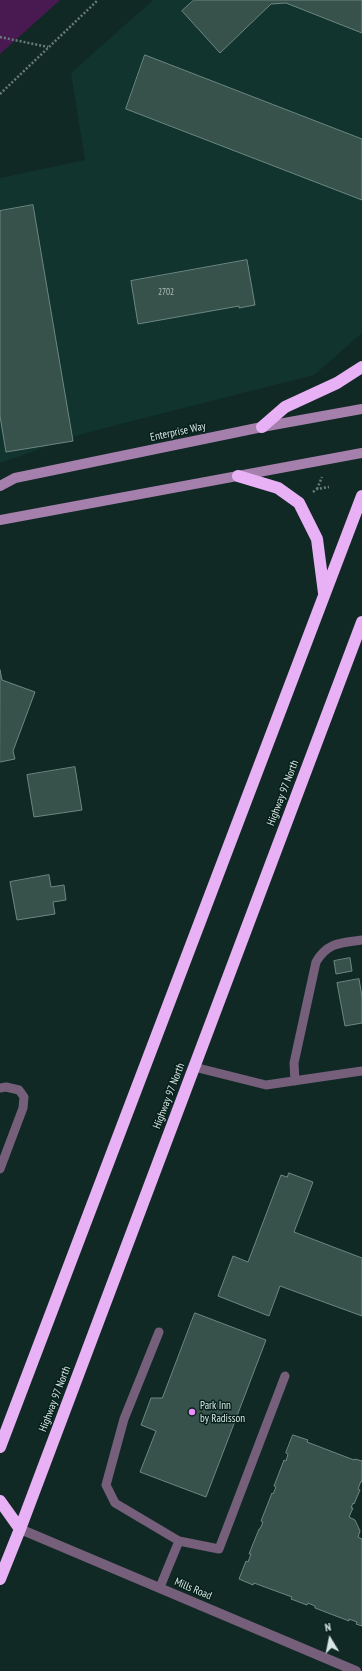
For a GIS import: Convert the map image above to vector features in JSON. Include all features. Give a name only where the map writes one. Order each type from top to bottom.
[{"type":"highway","points":[[262,427],[285,408],[337,382],[362,367]]},
{"type":"highway","points":[[238,476],[278,488],[299,503],[317,539],[325,596]]},
{"type":"highway","points":[[0,1447],[3,1433],[167,1013],[362,496]]},
{"type":"highway","name":"Highway 97 North","points":[[0,1578],[20,1529],[362,622]]},
{"type":"highway","points":[[0,1500],[20,1529]]},
{"type":"street","name":"Enterprise Way","points":[[0,486],[15,478],[262,427],[362,409]]},
{"type":"street","points":[[0,520],[362,453]]},
{"type":"street","name":"Mills Road","points":[[20,1529],[356,1671]]},
{"type":"lane","points":[[295,1081],[294,1063],[316,962],[322,952],[332,945],[362,940]]},
{"type":"lane","points":[[194,1067],[266,1085],[362,1071]]},
{"type":"lane","points":[[0,1088],[6,1087],[19,1090],[24,1097],[24,1108],[0,1169]]},
{"type":"lane","points":[[159,1332],[124,1420],[106,1485],[115,1503],[179,1541],[219,1549],[284,1376]]},
{"type":"lane","points":[[160,1587],[179,1541]]},
{"type":"path","points":[[0,94],[98,0]]},
{"type":"path","points":[[0,37],[49,47]]},
{"type":"path","points":[[310,495],[317,489],[323,474]]},
{"type":"path","points":[[317,489],[329,487]]},
{"type":"shaded area","points":[[0,0],[60,0],[0,54]]},
{"type":"shaded area","points":[[153,0],[362,0],[362,333],[314,375],[85,433],[0,463],[0,178],[85,160],[71,73]]},
{"type":"building","points":[[194,0],[362,0],[362,33],[286,3],[271,4],[220,53],[182,11]]},
{"type":"building","points":[[145,55],[362,139],[362,200],[126,109]]},
{"type":"building","points":[[33,205],[73,441],[6,452],[0,416],[0,211]]},
{"type":"building","points":[[247,260],[255,305],[239,308],[239,306],[138,324],[131,281]]},
{"type":"building","points":[[0,670],[2,680],[35,692],[13,751],[15,759],[0,762]]},
{"type":"building","points":[[75,767],[82,810],[34,817],[27,775]]},
{"type":"building","points":[[49,875],[51,887],[64,885],[66,900],[53,902],[55,914],[17,920],[10,882]]},
{"type":"building","points":[[350,958],[352,971],[336,974],[334,961]]},
{"type":"building","points":[[359,979],[362,997],[362,1023],[345,1026],[337,983]]},
{"type":"building","points":[[289,1173],[313,1182],[294,1232],[362,1258],[362,1316],[280,1286],[269,1316],[218,1296],[233,1256],[248,1262],[281,1175],[287,1177]]},
{"type":"building","name":"Park Inn by Radisson","points":[[195,1313],[266,1340],[206,1497],[140,1472],[156,1431],[141,1425],[151,1398],[162,1398]]},
{"type":"building","points":[[293,1435],[354,1460],[362,1461],[362,1482],[361,1481],[358,1489],[360,1490],[354,1504],[353,1503],[351,1508],[353,1508],[349,1517],[355,1520],[360,1531],[358,1537],[362,1539],[362,1626],[356,1624],[357,1622],[349,1619],[349,1621],[315,1608],[315,1606],[308,1603],[307,1605],[291,1599],[292,1597],[239,1579],[246,1561],[248,1562],[251,1554],[249,1554],[263,1522],[261,1521],[272,1493],[273,1494],[276,1487],[274,1486],[284,1460],[286,1461],[288,1454],[286,1453]]},
{"type":"place","name":"Park Inn by Radisson","points":[[192,1412]]}]
